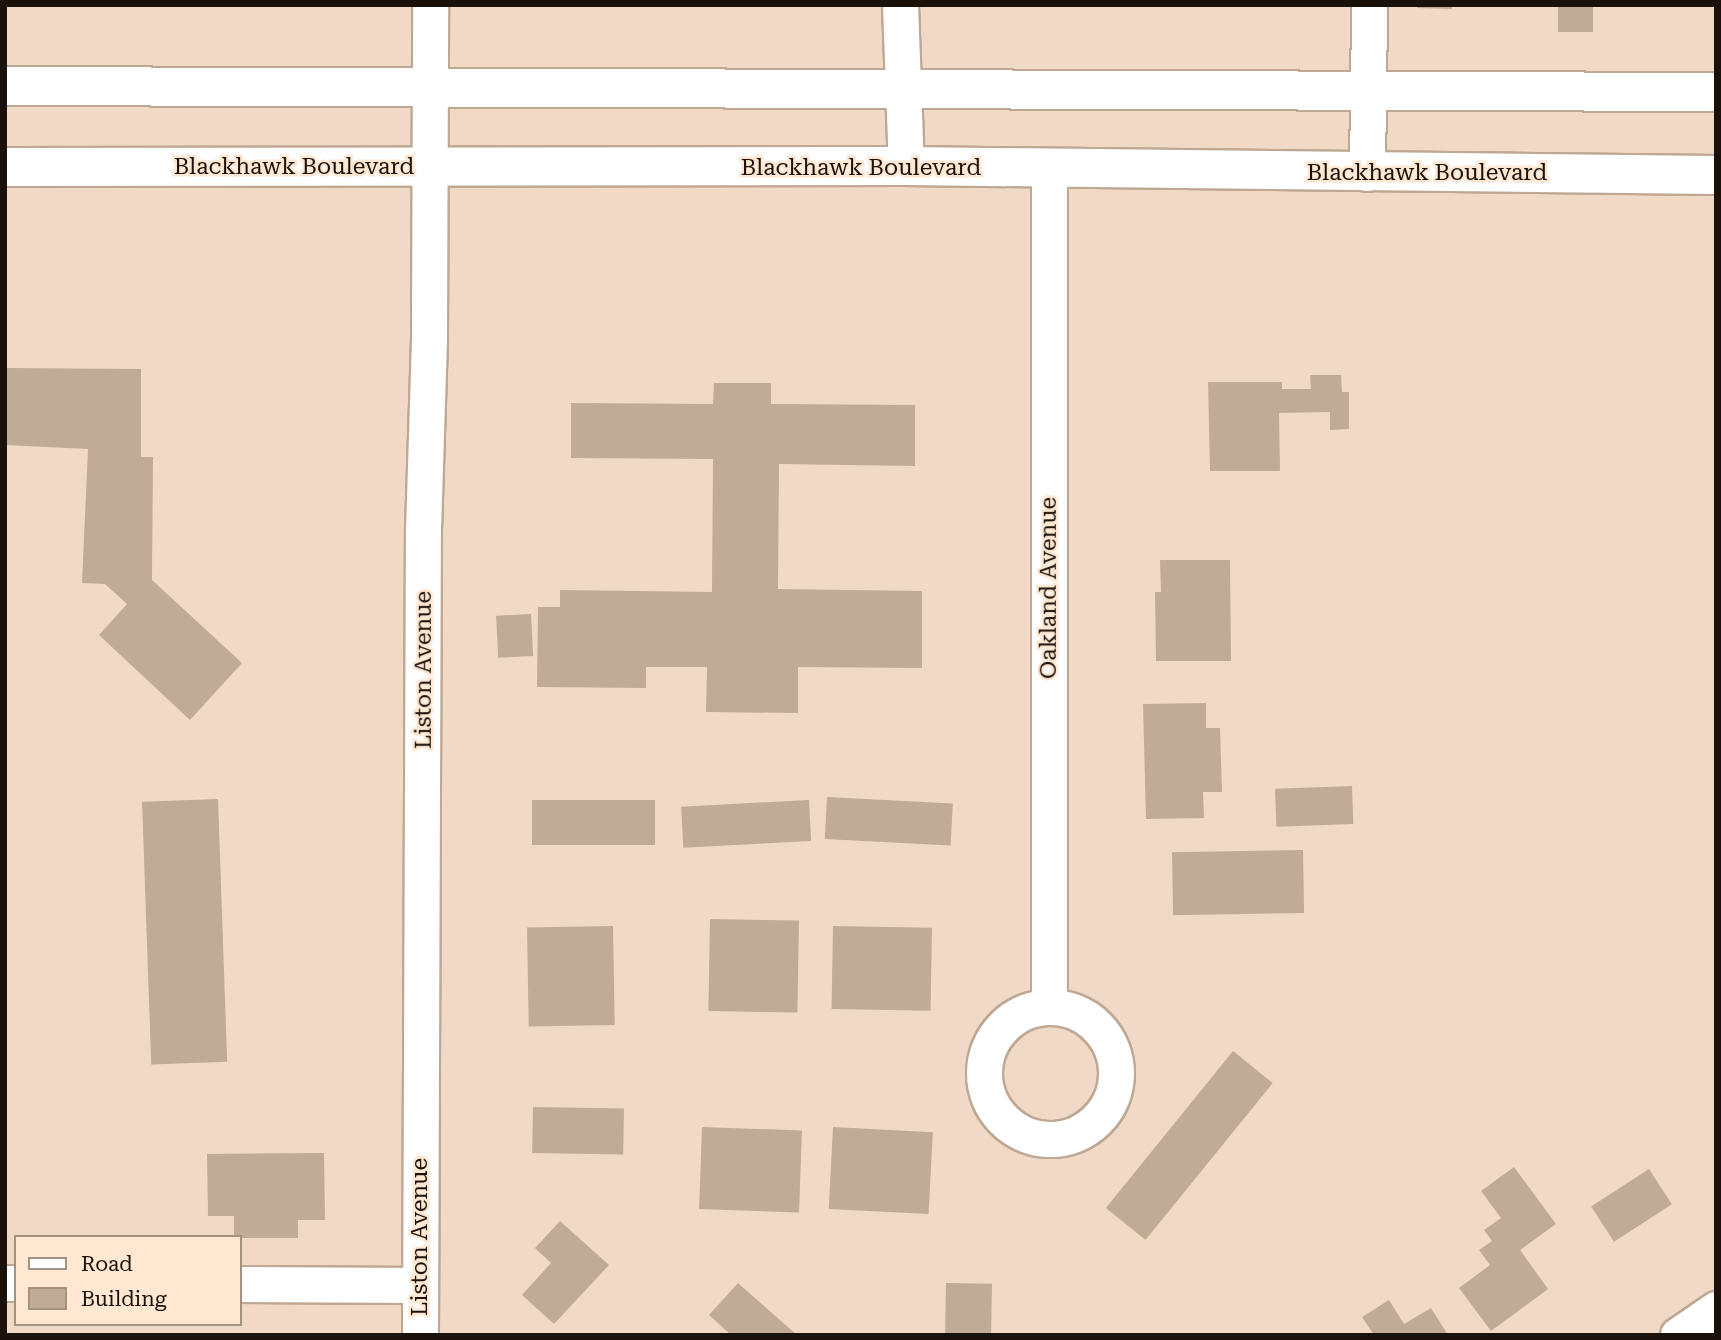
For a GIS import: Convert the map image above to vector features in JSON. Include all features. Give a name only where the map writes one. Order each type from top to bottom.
[{"type":"main road","points":[[5,86],[1716,92]]},
{"type":"main road","name":"Blackhawk Boulevard","points":[[5,167],[906,166],[1049,170],[1716,175]]},
{"type":"street","name":"Liston Avenue","points":[[421,1335],[430,5]]},
{"type":"street","points":[[900,5],[906,166]]},
{"type":"street","points":[[1367,173],[1369,5]]},
{"type":"street","name":"Oakland Avenue","points":[[1049,170],[1049,1007]]},
{"type":"street","points":[[242,1284],[420,1286]]},
{"type":"street","points":[[1678,1335],[1716,1309]]},
{"type":"building","points":[[1417,5],[1452,5],[1452,9],[1417,8]]},
{"type":"building","points":[[1558,5],[1593,5],[1593,32],[1558,32]]},
{"type":"building","points":[[5,368],[141,369],[141,457],[153,457],[152,580],[242,663],[190,720],[99,635],[127,604],[105,584],[82,583],[88,449],[5,445]]},
{"type":"building","points":[[1310,375],[1341,375],[1342,392],[1349,392],[1349,429],[1330,430],[1330,412],[1279,413],[1280,471],[1210,471],[1208,382],[1282,382],[1282,389],[1311,389]]},
{"type":"building","points":[[714,383],[771,383],[771,404],[915,405],[915,466],[779,464],[778,589],[922,591],[922,668],[798,667],[798,713],[706,712],[707,667],[646,667],[646,688],[537,687],[538,607],[560,607],[560,590],[712,592],[713,459],[571,458],[571,403],[713,404]]},
{"type":"building","points":[[1160,560],[1230,560],[1231,661],[1156,661],[1155,592],[1161,592]]},
{"type":"building","points":[[531,614],[533,656],[498,658],[496,616]]},
{"type":"building","points":[[1206,703],[1206,728],[1220,728],[1222,792],[1203,792],[1204,818],[1146,819],[1143,704]]},
{"type":"building","points":[[1352,786],[1353,824],[1276,827],[1275,789]]},
{"type":"building","points":[[827,797],[953,804],[951,846],[825,839]]},
{"type":"building","points":[[218,799],[227,1062],[151,1064],[142,802]]},
{"type":"building","points":[[532,800],[655,800],[655,845],[532,845]]},
{"type":"building","points":[[809,800],[811,841],[683,848],[681,807]]},
{"type":"building","points":[[1303,850],[1304,913],[1173,915],[1172,852]]},
{"type":"building","points":[[710,919],[799,921],[797,1013],[708,1011]]},
{"type":"building","points":[[613,926],[615,1025],[529,1026],[527,928]]},
{"type":"building","points":[[833,926],[932,928],[931,1011],[832,1009]]},
{"type":"building","points":[[1233,1051],[1273,1083],[1146,1240],[1106,1208]]},
{"type":"building","points":[[533,1107],[624,1109],[623,1155],[532,1153]]},
{"type":"building","points":[[702,1127],[802,1130],[799,1212],[699,1209]]},
{"type":"building","points":[[833,1127],[933,1132],[929,1214],[829,1209]]},
{"type":"building","points":[[324,1153],[325,1220],[298,1220],[298,1238],[242,1238],[242,1235],[234,1235],[234,1216],[208,1216],[207,1154]]},
{"type":"building","points":[[1514,1167],[1556,1224],[1520,1250],[1548,1289],[1491,1331],[1459,1288],[1490,1265],[1479,1250],[1492,1241],[1484,1230],[1501,1218],[1481,1191]]},
{"type":"building","points":[[1649,1169],[1672,1204],[1614,1242],[1591,1207]]},
{"type":"building","points":[[560,1221],[609,1265],[554,1324],[522,1295],[551,1263],[535,1248]]},
{"type":"building","points":[[738,1283],[797,1335],[731,1335],[709,1315]]},
{"type":"building","points":[[946,1283],[992,1284],[991,1335],[945,1335]]},
{"type":"building","points":[[1389,1300],[1404,1324],[1431,1308],[1448,1335],[1374,1335],[1362,1317]]}]
